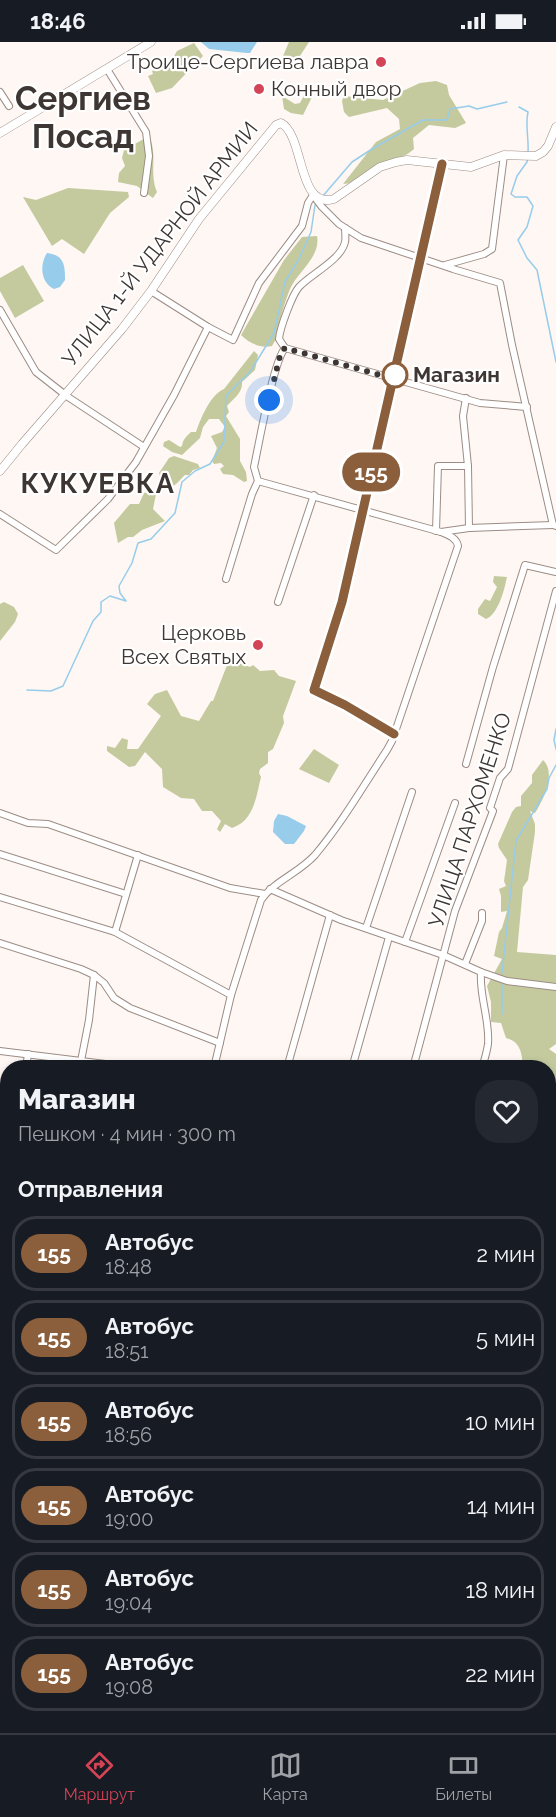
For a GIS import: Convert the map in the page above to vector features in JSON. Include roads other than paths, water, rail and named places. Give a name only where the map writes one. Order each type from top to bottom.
[{"type":"main road","points":[[0,133],[152,42]]},
{"type":"main road","name":"УЛИЦА 1-Й УДАРНОЙ АРМИИ","points":[[0,471],[110,344],[151,291],[199,219],[272,128],[281,123],[289,128],[307,182],[314,195]]},
{"type":"main road","points":[[314,195],[323,201],[334,199],[387,164],[407,160],[471,167],[504,155],[527,156],[543,152],[552,146],[556,129]]},
{"type":"street","points":[[107,69],[146,132],[149,156],[144,193]]},
{"type":"street","points":[[0,92],[9,106]]},
{"type":"street","points":[[444,266],[484,254],[492,249],[504,155]]},
{"type":"street","points":[[394,734],[314,690],[342,602],[442,164]]},
{"type":"street","points":[[151,291],[233,340],[259,283],[302,226],[308,203],[314,195],[328,214],[361,238],[500,283],[512,345],[555,525],[439,531]]},
{"type":"street","points":[[328,214],[334,199]]},
{"type":"street","points":[[226,579],[258,481],[254,467],[283,350],[279,339],[280,329],[298,288],[333,261],[345,243],[345,228]]},
{"type":"street","points":[[0,310],[36,372],[65,395],[144,447]]},
{"type":"street","points":[[0,514],[56,550],[84,525],[114,492],[136,462],[174,395],[208,327]]},
{"type":"street","points":[[283,350],[494,405],[527,407]]},
{"type":"street","points":[[466,398],[463,416],[468,466],[469,528]]},
{"type":"street","points":[[439,531],[438,466],[468,466]]},
{"type":"street","points":[[216,1060],[231,995],[265,894],[314,856],[387,750],[458,546],[450,536],[439,531],[258,481]]},
{"type":"street","points":[[278,602],[314,495]]},
{"type":"street","points":[[466,765],[493,666],[525,565],[556,572]]},
{"type":"street","name":"УЛИЦА ПАРХОМЕНКО","points":[[415,1060],[455,911],[493,811],[490,807],[500,778],[508,769],[556,591]]},
{"type":"street","points":[[366,928],[412,792]]},
{"type":"street","points":[[405,942],[455,803]]},
{"type":"street","points":[[0,813],[28,824],[48,824],[230,888],[265,894],[330,915],[443,955],[507,981],[556,987]]},
{"type":"street","points":[[0,854],[126,894]]},
{"type":"street","points":[[115,932],[138,855]]},
{"type":"street","points":[[0,897],[115,932],[231,995]]},
{"type":"street","points":[[465,964],[482,921],[482,913]]},
{"type":"street","points":[[289,1060],[330,915]]},
{"type":"street","points":[[354,1060],[389,937]]},
{"type":"street","points":[[0,943],[81,969],[94,975],[104,983],[114,998],[131,1008],[220,1043]]},
{"type":"street","points":[[481,972],[488,1045],[484,1060]]},
{"type":"street","points":[[0,1051],[78,1060],[89,1020],[94,975]]},
{"type":"street","points":[[27,1060],[28,1054]]},
{"type":"water","points":[[201,42],[257,42],[250,53],[247,53],[209,49]]},
{"type":"water","points":[[47,253],[60,258],[64,265],[65,280],[60,287],[54,289],[46,283],[42,268]]},
{"type":"water","points":[[278,814],[306,826],[294,844],[285,844],[273,832],[274,821]]},
{"type":"waterway","points":[[322,197],[352,162],[423,120],[447,120],[450,109],[469,106],[477,109],[507,102]]},
{"type":"waterway","points":[[519,107],[528,112],[528,153]]},
{"type":"waterway","points":[[528,158],[517,176],[511,194],[515,197],[527,197],[533,206],[527,227],[518,240],[527,258],[537,270],[556,362]]},
{"type":"waterway","points":[[27,690],[51,691],[63,686],[93,621],[101,612],[101,602],[110,596],[126,601],[120,593],[119,586],[132,563],[138,543],[151,539],[175,513],[182,482],[195,471],[210,464],[224,442],[226,396],[250,372],[274,333],[285,282],[299,259],[311,232],[315,205]]},
{"type":"waterway","points":[[556,729],[554,740],[556,749]]},
{"type":"waterway","points":[[502,973],[516,841],[547,789],[549,778],[556,765]]},
{"type":"waterway","points":[[502,985],[502,1014]]},
{"type":"place","name":"Троице-Сергиева лавра","points":[[381,62]]},
{"type":"place","name":"Конный двор","points":[[259,89]]},
{"type":"place","name":"Магазин","points":[[395,375]]},
{"type":"place","name":"Церковь Всех Святых","points":[[258,645]]},
{"type":"district","name":"Сергиев Посад","points":[[83,117]]},
{"type":"district","name":"КУКУЕВКА","points":[[98,484]]}]
